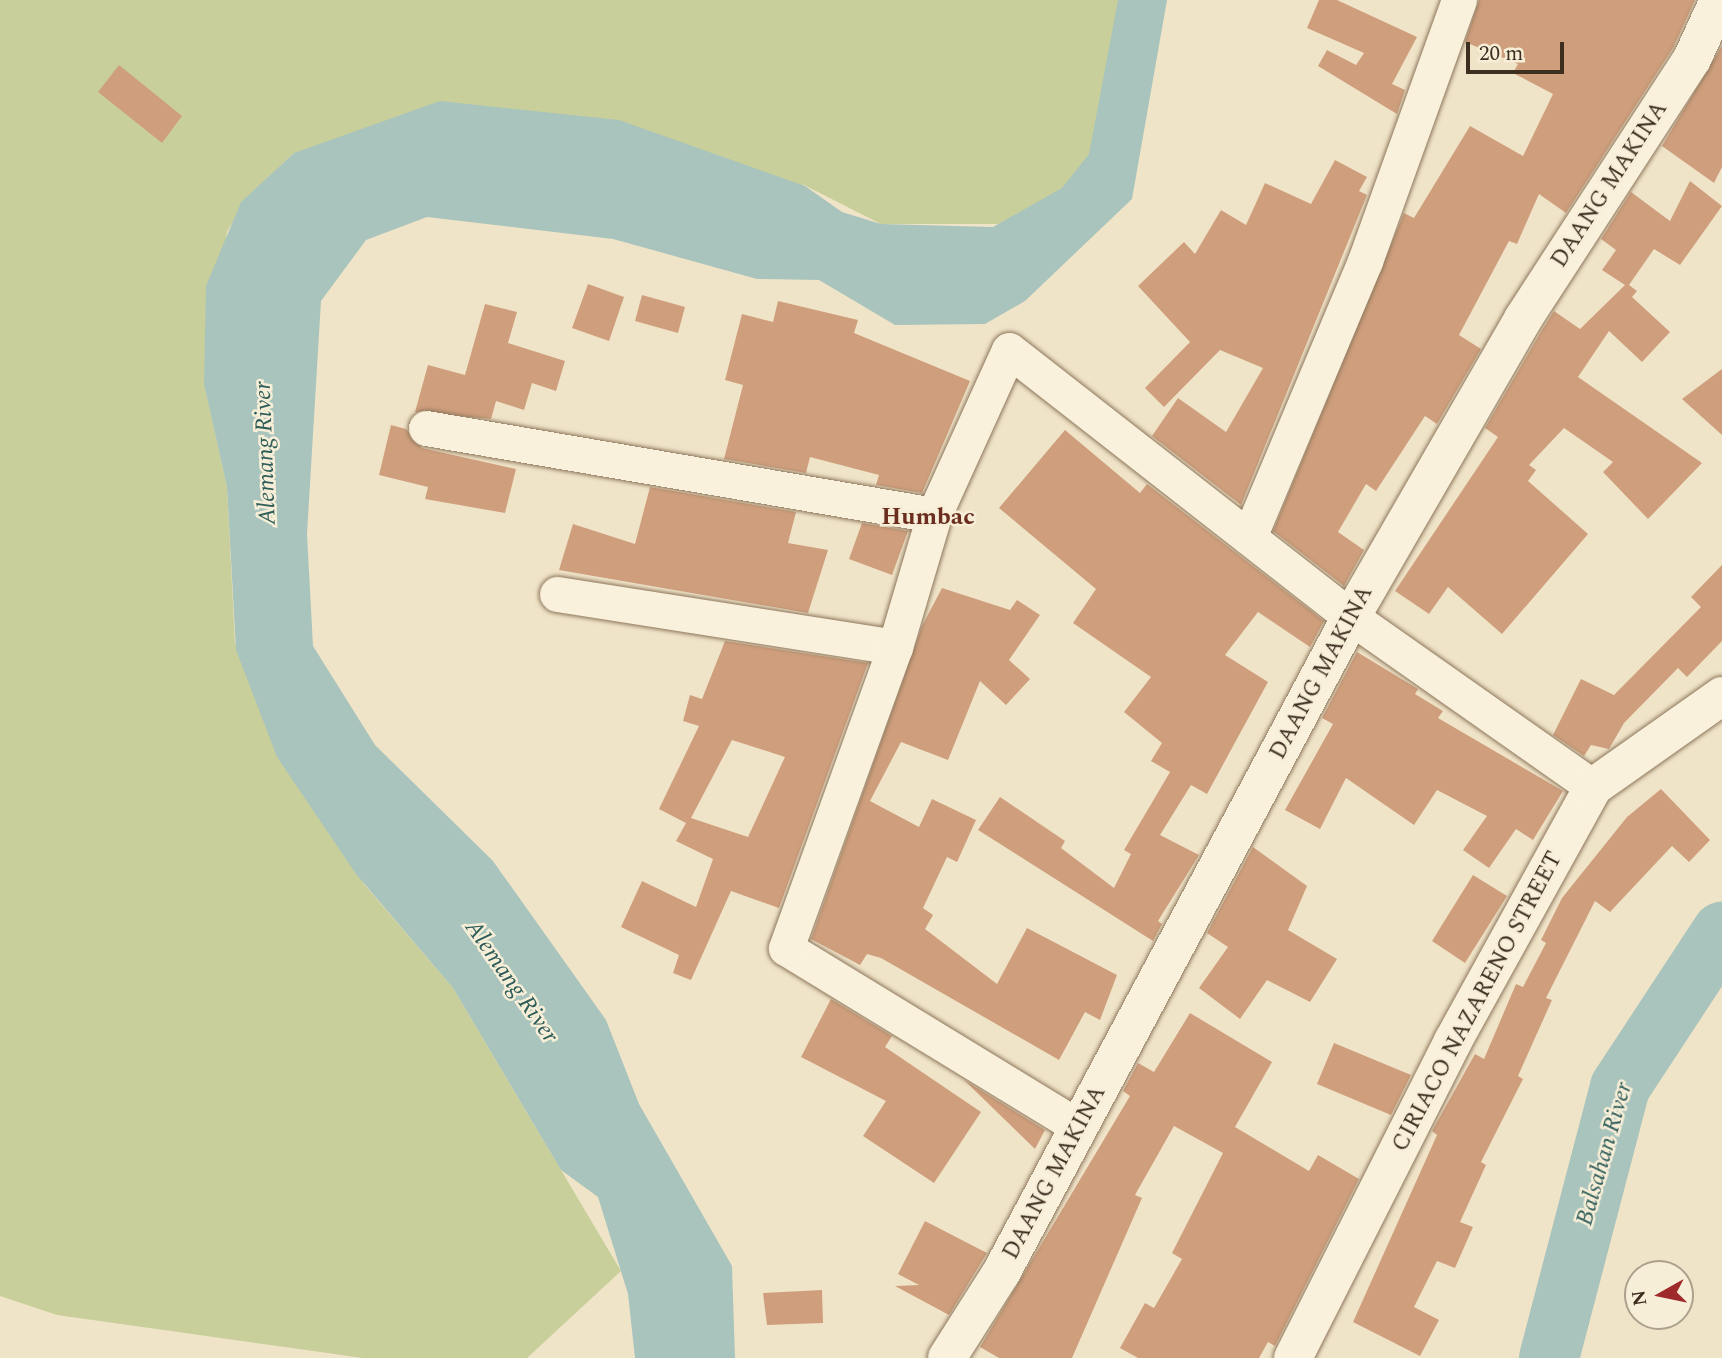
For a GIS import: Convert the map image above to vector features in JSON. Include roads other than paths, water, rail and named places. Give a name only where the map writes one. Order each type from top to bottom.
[{"type":"street","points":[[1250,537],[1365,261],[1459,0]]},
{"type":"street","name":"DAANG MAKINA","points":[[947,1358],[1001,1273],[1350,617],[1523,319],[1692,59],[1719,0]]},
{"type":"street","points":[[1079,1127],[786,948],[895,647],[934,515],[1009,350],[1350,617],[1593,787]]},
{"type":"street","points":[[426,428],[934,515]]},
{"type":"street","points":[[557,594],[895,647]]},
{"type":"street","name":"CIRIACO NAZARENO STREET","points":[[1293,1358],[1453,1041],[1593,787],[1722,696]]},
{"type":"water","name":"Alemang River","points":[[1118,0],[1167,0],[1132,199],[1025,301],[985,324],[895,325],[819,280],[757,279],[613,239],[427,217],[366,240],[321,301],[307,534],[313,646],[375,745],[493,861],[606,1020],[639,1104],[732,1266],[735,1358],[635,1358],[628,1294],[598,1197],[561,1170],[453,988],[356,874],[277,757],[236,650],[227,487],[204,384],[206,286],[241,202],[294,153],[440,101],[619,120],[805,186],[842,212],[881,224],[993,227],[1062,188],[1089,154]]},
{"type":"waterway","name":"Balsahan River","points":[[1549,1358],[1620,1087],[1722,932]]},
{"type":"district","name":"Humbac","points":[[928,518]]}]
